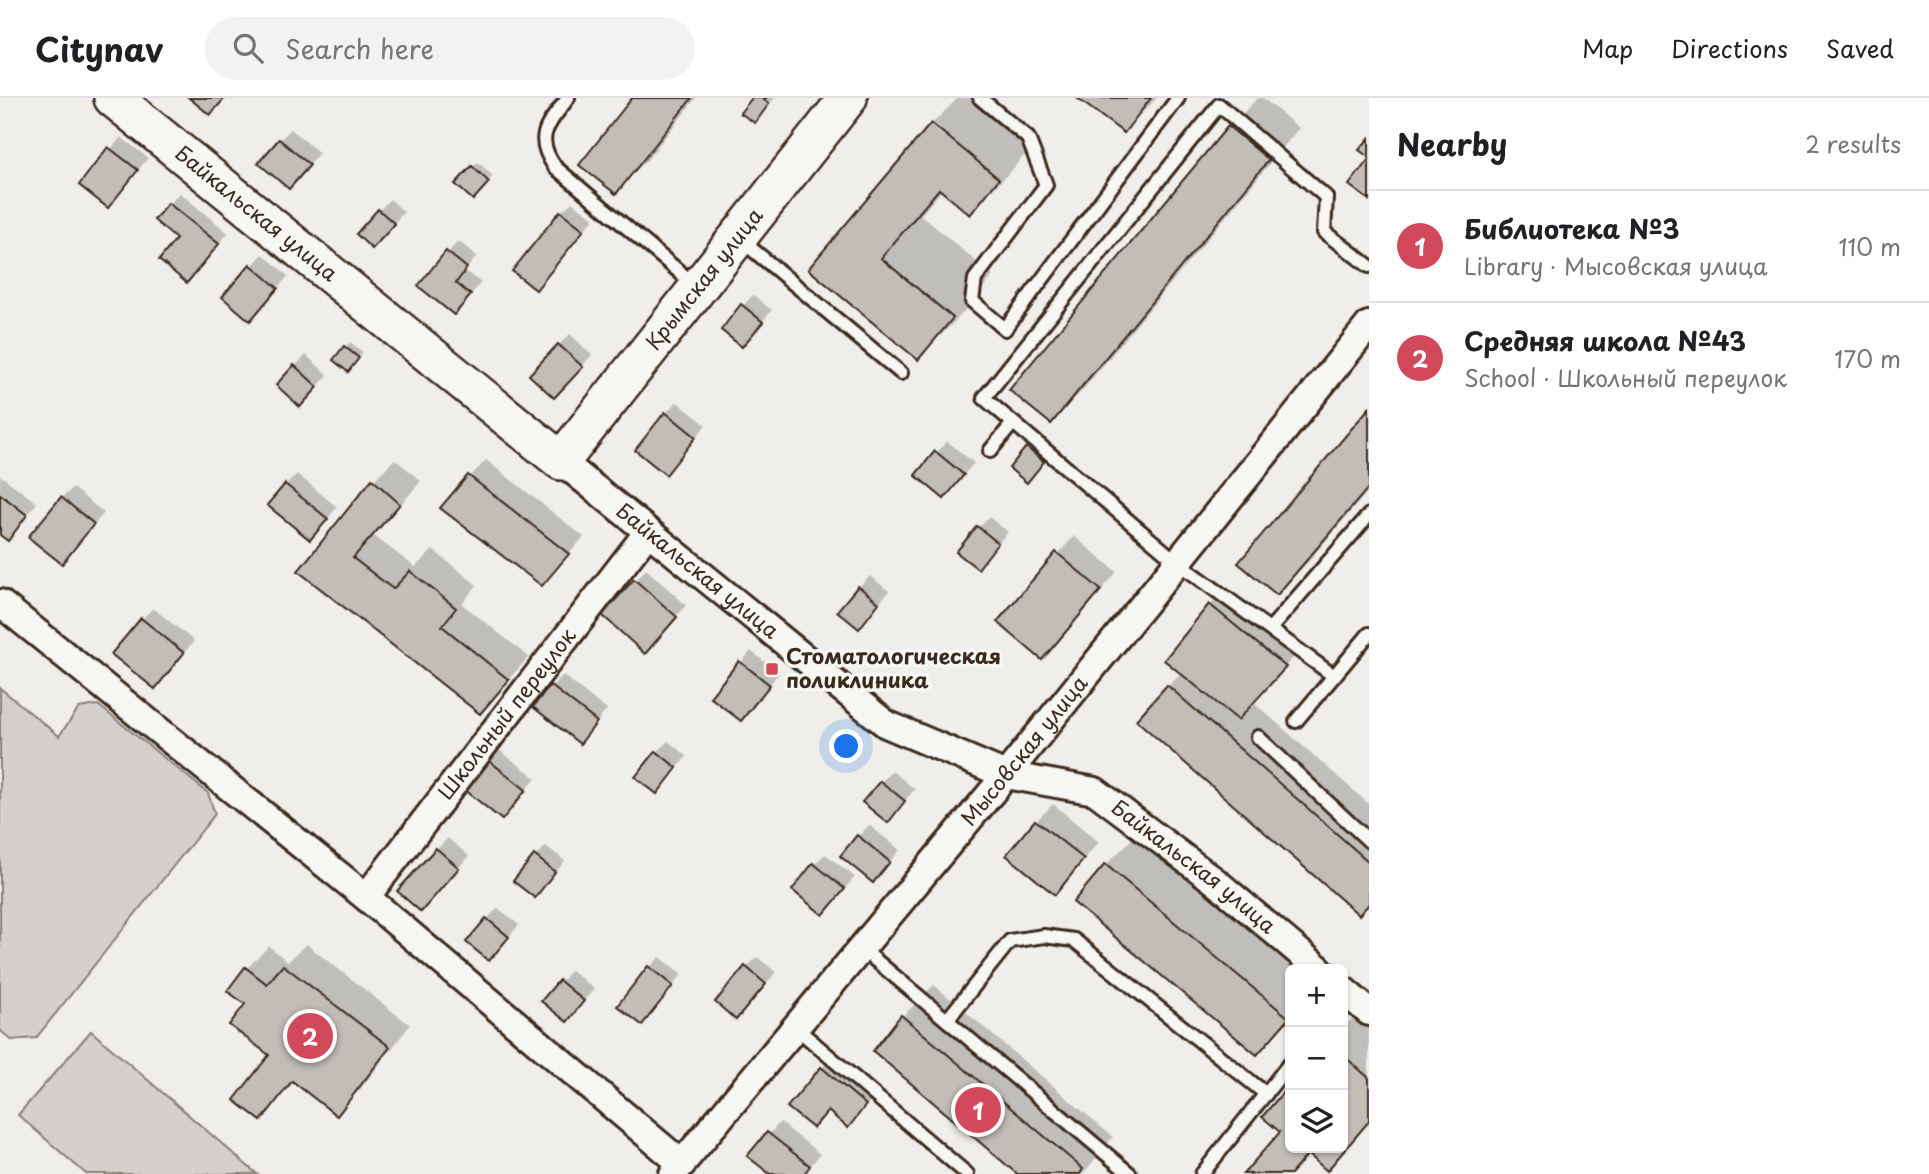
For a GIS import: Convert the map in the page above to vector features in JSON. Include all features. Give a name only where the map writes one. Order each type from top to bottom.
[{"type":"main road","name":"Байкальская улица","points":[[113,98],[561,461]]},
{"type":"main road","name":"Крымская улица","points":[[561,461],[848,98]]},
{"type":"street","name":"Мысовская улица","points":[[677,1169],[1006,775],[1369,325]]},
{"type":"street","name":"Байкальская улица","points":[[561,461],[886,724],[1006,775],[1096,791],[1216,882],[1313,964]]},
{"type":"street","name":"Школьный переулок","points":[[366,897],[648,532]]},
{"type":"street","points":[[0,603],[366,897],[677,1169]]},
{"type":"street","points":[[1348,996],[1369,1012]]},
{"type":"lane","points":[[568,98],[550,121],[544,134],[544,152],[555,167],[698,288]]},
{"type":"lane","points":[[980,98],[1028,138],[1046,185],[975,278],[972,301],[1006,329],[1178,98]]},
{"type":"lane","points":[[1334,676],[1177,562],[984,398],[1219,105],[1326,198],[1324,232],[1369,266]]},
{"type":"lane","points":[[738,237],[901,373]]},
{"type":"lane","points":[[989,451],[1013,423]]},
{"type":"lane","points":[[1269,629],[1369,515]]},
{"type":"lane","points":[[1296,721],[1369,634]]},
{"type":"lane","points":[[1258,737],[1369,841]]},
{"type":"lane","points":[[947,1020],[1010,941],[1044,936],[1074,940],[1266,1094]]},
{"type":"lane","points":[[861,948],[1130,1174]]},
{"type":"lane","points":[[795,1027],[967,1174]]},
{"type":"lane","points":[[1202,1174],[1285,1069]]},
{"type":"shaded area","points":[[0,688],[59,736],[79,708],[98,705],[208,793],[215,814],[36,1038],[11,1040],[0,1030]]},
{"type":"shaded area","points":[[91,1031],[257,1174],[86,1174],[18,1115]]},
{"type":"building","points":[[189,98],[225,98],[210,115]]},
{"type":"building","points":[[632,98],[692,98],[616,194],[579,165]]},
{"type":"building","points":[[752,98],[766,98],[764,100],[769,104],[755,123],[740,113]]},
{"type":"building","points":[[1077,98],[1151,98],[1124,133]]},
{"type":"building","points":[[931,123],[999,179],[970,215],[939,189],[881,258],[953,318],[918,360],[808,269]]},
{"type":"building","points":[[1228,126],[1269,160],[1051,424],[1009,390]]},
{"type":"building","points":[[1369,138],[1369,157],[1359,150]]},
{"type":"building","points":[[279,139],[310,165],[289,189],[258,163]]},
{"type":"building","points":[[108,147],[138,170],[108,208],[79,185]]},
{"type":"building","points":[[1369,159],[1369,200],[1349,185]]},
{"type":"building","points":[[472,166],[489,182],[473,200],[455,184]]},
{"type":"building","points":[[168,203],[219,244],[187,283],[159,260],[176,239],[154,220]]},
{"type":"building","points":[[378,209],[395,224],[372,249],[356,234]]},
{"type":"building","points":[[560,211],[584,230],[536,290],[512,271]]},
{"type":"building","points":[[446,251],[467,268],[456,283],[471,295],[454,315],[418,286]]},
{"type":"building","points":[[250,264],[278,288],[250,321],[222,297]]},
{"type":"building","points":[[741,304],[763,322],[742,347],[721,330]]},
{"type":"building","points":[[558,344],[583,367],[554,398],[529,375]]},
{"type":"building","points":[[344,346],[359,358],[348,372],[333,360]]},
{"type":"building","points":[[294,365],[318,387],[300,407],[276,385]]},
{"type":"building","points":[[1369,408],[1369,487],[1277,595],[1238,563]]},
{"type":"building","points":[[665,412],[696,437],[666,475],[635,450]]},
{"type":"building","points":[[1026,447],[1044,462],[1027,483],[1009,468]]},
{"type":"building","points":[[935,451],[964,475],[944,499],[915,475]]},
{"type":"building","points":[[468,475],[569,554],[542,586],[440,508]]},
{"type":"building","points":[[372,479],[400,504],[353,558],[393,589],[410,571],[456,608],[442,626],[509,680],[480,714],[298,571]]},
{"type":"building","points":[[285,484],[328,519],[310,540],[267,505]]},
{"type":"building","points":[[0,494],[27,515],[8,541],[0,535]]},
{"type":"building","points":[[61,497],[94,524],[62,564],[28,537]]},
{"type":"building","points":[[977,526],[998,543],[978,569],[956,552]]},
{"type":"building","points":[[1056,552],[1101,590],[1042,660],[997,622]]},
{"type":"building","points":[[634,579],[677,617],[645,654],[602,615]]},
{"type":"building","points":[[858,586],[879,603],[859,629],[837,611]]},
{"type":"building","points":[[1209,604],[1286,667],[1238,720],[1164,660]]},
{"type":"building","points":[[141,618],[184,653],[155,689],[111,654]]},
{"type":"building","points":[[739,661],[770,685],[741,721],[710,697]]},
{"type":"building","points":[[550,685],[597,722],[580,744],[533,707]]},
{"type":"building","points":[[1167,685],[1369,862],[1369,904],[1359,915],[1136,720]]},
{"type":"building","points":[[656,751],[677,768],[657,794],[635,777]]},
{"type":"building","points":[[487,759],[526,790],[502,820],[464,789]]},
{"type":"building","points":[[880,781],[905,801],[888,823],[862,802]]},
{"type":"building","points":[[1035,820],[1084,859],[1055,895],[1006,855]]},
{"type":"building","points":[[857,835],[890,862],[873,883],[840,856]]},
{"type":"building","points":[[436,848],[459,868],[421,912],[397,891]]},
{"type":"building","points":[[534,855],[555,872],[535,898],[513,881]]},
{"type":"building","points":[[813,863],[845,889],[823,915],[792,890]]},
{"type":"building","points":[[1105,864],[1285,1015],[1285,1023],[1257,1055],[1073,902]]},
{"type":"building","points":[[486,918],[509,937],[489,961],[466,942]]},
{"type":"building","points":[[283,965],[390,1047],[337,1116],[292,1081],[261,1121],[234,1100],[269,1055],[229,1025],[245,1004],[227,991],[245,967],[267,984]]},
{"type":"building","points":[[648,966],[673,986],[642,1025],[617,1006]]},
{"type":"building","points":[[745,966],[766,984],[736,1020],[715,1002]]},
{"type":"building","points":[[559,980],[584,1001],[567,1022],[541,1001]]},
{"type":"building","points":[[901,1015],[1083,1169],[1080,1174],[1017,1174],[873,1051]]},
{"type":"building","points":[[1348,1059],[1369,1078],[1369,1121],[1348,1146]]},
{"type":"building","points":[[821,1067],[866,1105],[848,1128],[828,1111],[813,1128],[787,1107]]},
{"type":"building","points":[[1285,1092],[1285,1153],[1309,1153],[1291,1174],[1243,1174],[1280,1132],[1262,1117]]},
{"type":"building","points":[[767,1132],[810,1166],[804,1174],[770,1174],[747,1156]]},
{"type":"building","points":[[1309,1153],[1342,1153],[1327,1171]]},
{"type":"place","name":"Стоматологическая поликлиника","points":[[772,669]]},
{"type":"place","name":"Средняя школа №43","points":[[310,1036]]},
{"type":"place","name":"Библиотека №3","points":[[978,1110]]}]
